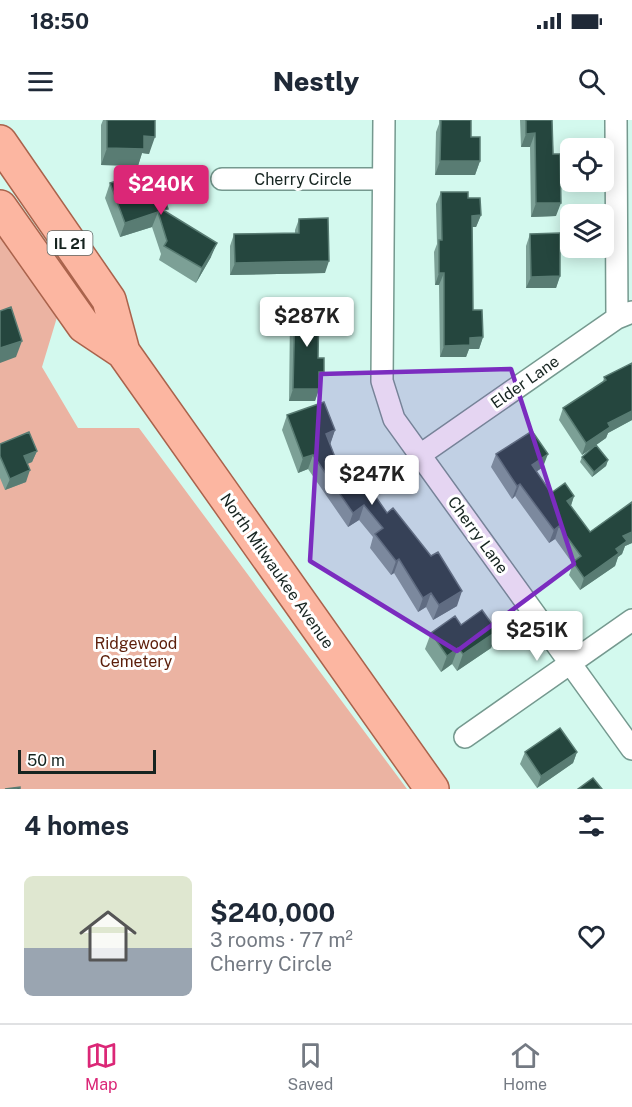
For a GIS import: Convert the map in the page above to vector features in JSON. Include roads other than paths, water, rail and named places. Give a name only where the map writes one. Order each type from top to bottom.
[{"type":"main road","name":"IL 21","points":[[0,142],[109,300],[123,352]]},
{"type":"main road","name":"IL 21","points":[[0,207],[84,326],[123,352]]},
{"type":"main road","name":"North Milwaukee Avenue","points":[[123,352],[432,789]]},
{"type":"street","name":"Cherry Lane","points":[[384,120],[382,381],[394,419],[632,749]]},
{"type":"street","points":[[616,120],[625,315]]},
{"type":"street","name":"Cherry Circle","points":[[222,179],[383,179]]},
{"type":"street","name":"Elder Lane","points":[[420,455],[625,315]]},
{"type":"street","points":[[465,737],[632,620]]},
{"type":"park label","name":"Ridgewood Cemetery","points":[[136,652]]}]
